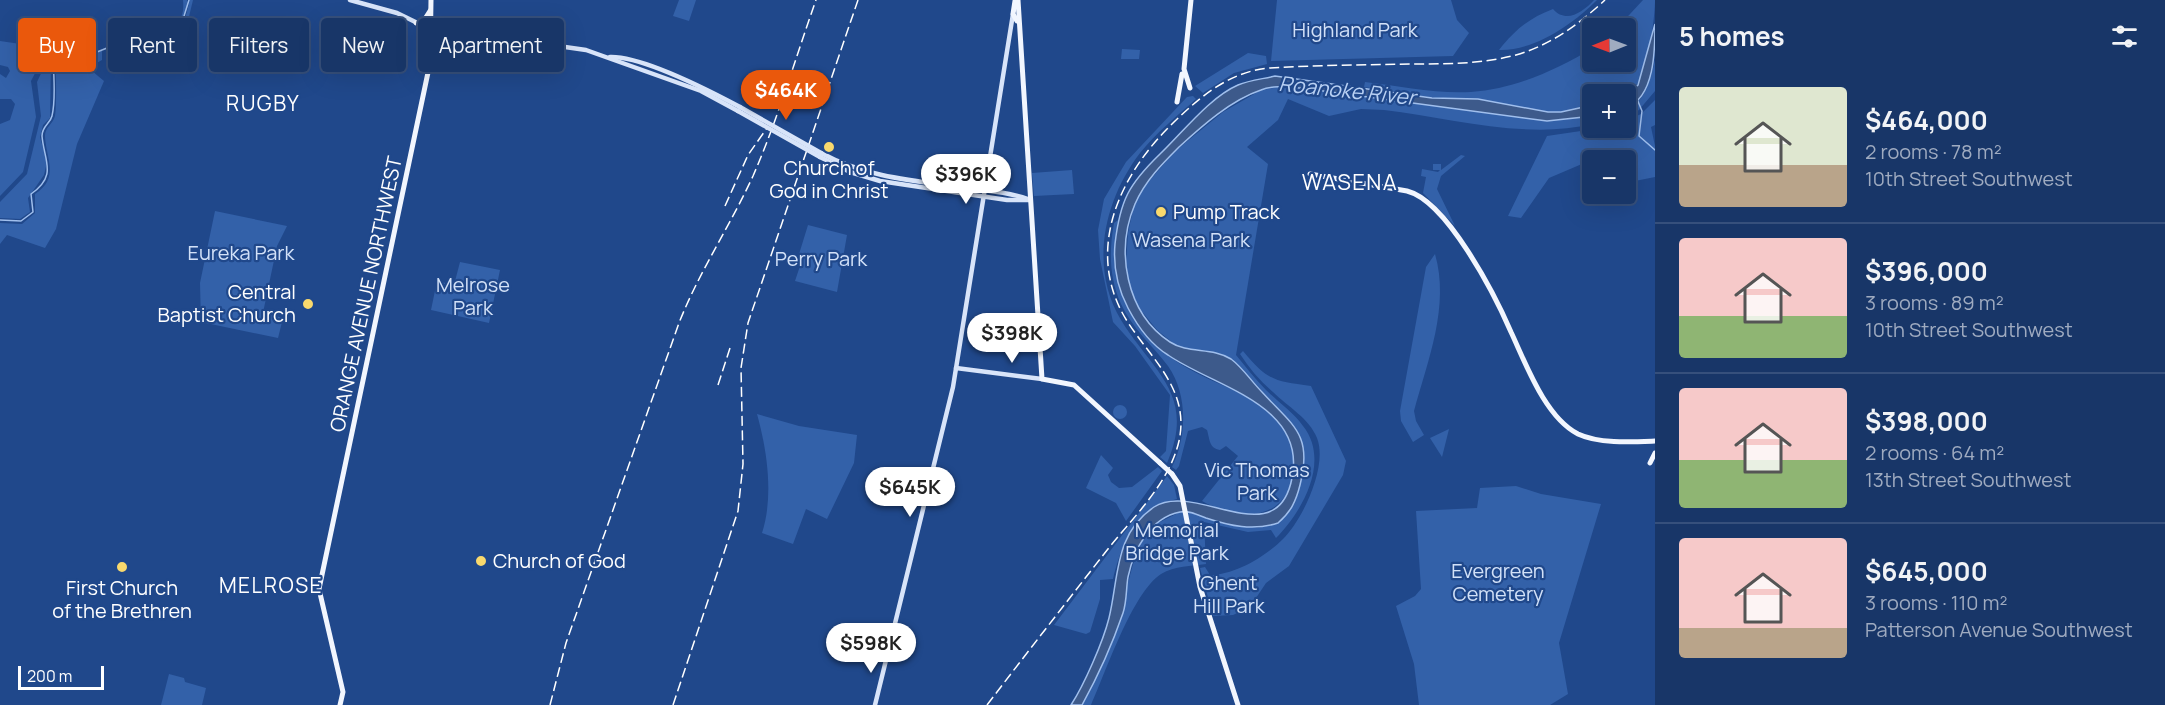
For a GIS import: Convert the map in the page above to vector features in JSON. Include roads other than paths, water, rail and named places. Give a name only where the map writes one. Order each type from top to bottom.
[{"type":"main road","points":[[350,0],[388,10],[416,23],[426,20],[431,7]]},
{"type":"main road","name":"ORANGE AVENUE NORTHWEST","points":[[431,0],[431,18]]},
{"type":"main road","points":[[875,705],[952,390],[1016,19],[1017,0]]},
{"type":"main road","points":[[1177,102],[1182,88],[1191,0]]},
{"type":"main road","points":[[1016,19],[1042,379]]},
{"type":"main road","points":[[564,46],[607,57],[626,59],[691,81],[820,155],[849,167],[873,174],[1030,200]]},
{"type":"main road","points":[[1185,58],[1185,76],[1190,88]]},
{"type":"main road","name":"ORANGE AVENUE NORTHWEST","points":[[340,705],[343,692],[319,593],[427,72]]},
{"type":"main road","points":[[1310,174],[1407,191],[1422,197],[1456,233],[1505,318],[1534,382],[1566,425],[1591,439],[1655,440]]},
{"type":"main road","points":[[956,368],[1074,385],[1178,481],[1196,574],[1238,705]]},
{"type":"main road","points":[[952,390],[959,371],[966,369]]},
{"type":"main road","points":[[1650,463],[1655,453]]},
{"type":"water","points":[[1655,24],[1655,47],[1651,72],[1643,94],[1636,102],[1638,85]]},
{"type":"water","name":"Roanoke River","points":[[1275,76],[1432,98],[1478,99],[1548,112],[1582,107],[1582,117],[1547,121],[1301,88],[1270,87],[1250,94],[1217,114],[1160,166],[1139,196],[1129,222],[1126,261],[1128,280],[1134,298],[1143,315],[1155,330],[1170,342],[1184,348],[1224,355],[1239,366],[1298,432],[1304,454],[1303,468],[1295,501],[1278,523],[1260,527],[1242,527],[1193,513],[1180,512],[1169,515],[1152,528],[1134,556],[1128,577],[1123,613],[1094,683],[1082,705],[1071,705],[1098,651],[1109,618],[1120,557],[1132,530],[1141,518],[1154,507],[1171,501],[1191,502],[1233,512],[1253,514],[1270,512],[1283,501],[1292,478],[1293,453],[1285,432],[1271,415],[1253,401],[1187,366],[1162,351],[1150,340],[1124,301],[1115,261],[1115,244],[1120,216],[1133,184],[1149,165],[1217,98],[1238,85]]},
{"type":"waterway","points":[[0,220],[21,221],[33,212],[31,194],[39,187],[47,174],[47,160],[42,136],[52,116],[53,61],[57,54],[63,51],[87,56],[117,44],[134,47],[153,42],[162,35],[180,29],[189,0]]},
{"type":"waterway","points":[[1637,99],[1642,111],[1639,136],[1655,150]]},
{"type":"railway","points":[[550,705],[566,643],[679,323],[753,176],[816,0]]},
{"type":"railway","points":[[673,705],[738,511],[743,464],[741,368],[748,323],[858,0]]},
{"type":"railway","points":[[987,705],[1148,501],[1167,472],[1179,441],[1181,423],[1174,391],[1127,321],[1115,296],[1108,270],[1108,244],[1112,219],[1121,194],[1149,149],[1201,98],[1227,81],[1255,70],[1323,66],[1451,64],[1503,58],[1529,51],[1553,40],[1605,0]]},
{"type":"railway","points":[[725,206],[748,155],[767,128]]},
{"type":"railway","points":[[718,385],[730,348]]},
{"type":"place","name":"Church of God in Christ","points":[[829,147]]},
{"type":"place","name":"Pump Track","points":[[1161,212]]},
{"type":"place","name":"Central Baptist Church","points":[[308,304]]},
{"type":"place","name":"Church of God","points":[[481,561]]},
{"type":"place","name":"First Church of the Brethren","points":[[122,567]]},
{"type":"district","name":"RUGBY","points":[[263,104]]},
{"type":"district","name":"WASENA","points":[[1350,182]]},
{"type":"district","name":"MELROSE","points":[[271,586]]},
{"type":"park label","name":"Highland Park","points":[[1355,30]]},
{"type":"park label","name":"Wasena Park","points":[[1191,240]]},
{"type":"park label","name":"Eureka Park","points":[[241,253]]},
{"type":"park label","name":"Perry Park","points":[[821,259]]},
{"type":"park label","name":"Melrose Park","points":[[473,296]]},
{"type":"park label","name":"Vic Thomas Park","points":[[1257,482]]},
{"type":"park label","name":"Memorial Bridge Park","points":[[1177,542]]},
{"type":"park label","name":"Evergreen Cemetery","points":[[1498,582]]},
{"type":"park label","name":"Ghent Hill Park","points":[[1229,594]]}]
